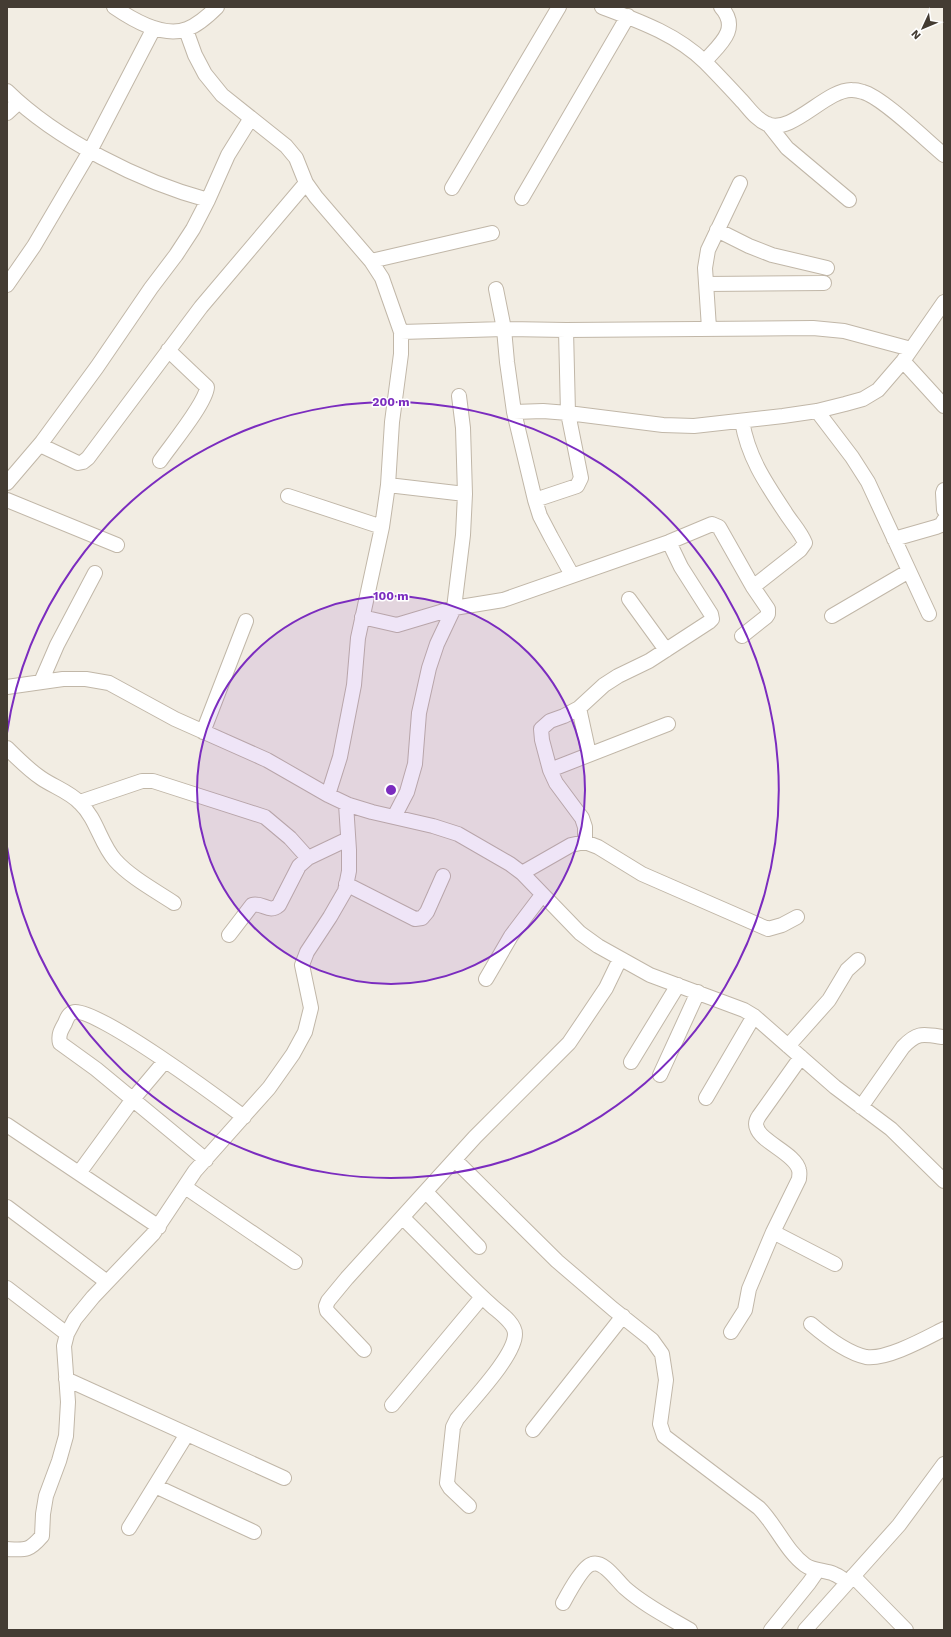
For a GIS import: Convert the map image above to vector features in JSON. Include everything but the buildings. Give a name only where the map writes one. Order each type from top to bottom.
[{"type":"street","points":[[114,7],[154,28],[171,32],[186,30],[198,23],[217,7]]},
{"type":"street","points":[[452,188],[559,7]]},
{"type":"street","points":[[602,7],[628,16],[665,32],[705,61],[757,117],[768,124],[787,148],[849,200]]},
{"type":"street","points":[[705,61],[722,41],[728,31],[730,23],[726,12],[721,7]]},
{"type":"street","points":[[522,198],[628,16]]},
{"type":"street","points":[[7,285],[34,246],[90,151],[154,28]]},
{"type":"street","points":[[186,30],[195,55],[205,74],[222,95],[286,146],[296,158],[306,183],[341,228],[372,261],[382,278],[401,332],[401,354],[392,422],[388,485],[382,527],[358,638],[354,685],[340,757],[328,795]]},
{"type":"street","points":[[768,124],[778,126],[788,123],[836,95],[851,90],[865,92],[880,101],[944,155]]},
{"type":"street","points":[[7,91],[48,125],[90,151],[162,184],[208,200]]},
{"type":"street","points":[[7,113],[19,102]]},
{"type":"street","points":[[7,483],[40,444],[97,367],[151,288],[176,255],[193,229],[228,155],[251,118]]},
{"type":"street","points":[[40,444],[78,463],[88,458],[168,350],[202,307],[306,183]]},
{"type":"street","points":[[709,328],[705,268],[708,250],[740,183]]},
{"type":"street","points":[[717,230],[749,246],[772,255],[827,268]]},
{"type":"street","points":[[372,261],[492,233]]},
{"type":"street","points":[[706,284],[824,283]]},
{"type":"street","points":[[496,289],[504,329],[514,412],[535,500],[547,530],[572,575]]},
{"type":"street","points":[[514,412],[543,411],[663,426],[694,426],[817,411],[863,399],[878,390],[903,362],[944,302]]},
{"type":"street","points":[[401,332],[504,329],[566,330],[813,328],[844,332],[911,349]]},
{"type":"street","points":[[535,500],[571,488],[580,482],[581,478],[568,413],[566,330]]},
{"type":"street","points":[[160,461],[198,408],[207,392],[207,387],[168,350]]},
{"type":"street","points":[[903,362],[944,406]]},
{"type":"street","points":[[394,817],[407,792],[415,764],[420,713],[429,668],[437,644],[454,608],[463,535],[465,494],[463,428],[458,396]]},
{"type":"street","points":[[817,411],[852,457],[868,482],[929,614]]},
{"type":"street","points":[[742,421],[750,454],[804,543],[800,550],[753,587]]},
{"type":"street","points":[[388,485],[465,494]]},
{"type":"street","points":[[944,490],[944,510]]},
{"type":"street","points":[[288,496],[382,527]]},
{"type":"street","points":[[7,500],[117,545]]},
{"type":"street","points":[[894,539],[936,527],[941,525],[944,520]]},
{"type":"street","points":[[362,617],[396,625],[454,608],[503,600],[669,542],[712,524],[716,524],[753,587],[768,609],[768,614],[742,636]]},
{"type":"street","points":[[585,842],[585,827],[582,818],[556,783],[550,770],[542,740],[541,729],[545,724],[579,708],[604,685],[666,650],[709,622],[712,618],[669,542]]},
{"type":"street","points":[[832,616],[909,571]]},
{"type":"street","points":[[41,682],[57,645],[95,573]]},
{"type":"street","points":[[629,599],[666,650]]},
{"type":"street","points":[[203,732],[246,621]]},
{"type":"street","points":[[7,687],[63,680],[86,680],[109,683],[175,719],[267,760],[346,804],[372,812],[433,826],[458,834],[510,864],[522,873],[580,933],[598,946],[650,975],[744,1010],[754,1016],[835,1087],[892,1129],[944,1181]]},
{"type":"street","points":[[579,708],[589,754]]},
{"type":"street","points":[[550,770],[668,724]]},
{"type":"street","points":[[7,748],[26,767],[42,779],[80,802],[90,815],[115,860],[124,869],[174,903]]},
{"type":"street","points":[[80,802],[142,781],[153,781],[266,817],[290,838],[308,858]]},
{"type":"street","points":[[7,1549],[24,1551],[34,1545],[42,1536],[46,1496],[60,1461],[66,1436],[68,1402],[64,1346],[67,1334],[75,1319],[107,1282],[153,1234],[195,1171],[269,1088],[293,1054],[305,1032],[311,1008],[302,965],[307,952],[341,897],[349,871],[346,804]]},
{"type":"street","points":[[229,935],[252,905],[256,904],[270,910],[276,909],[279,906],[299,866],[308,858],[348,839]]},
{"type":"street","points":[[522,873],[571,845],[585,842],[642,874],[768,929],[782,925],[797,917]]},
{"type":"street","points":[[346,884],[415,919],[422,918],[427,912],[443,876]]},
{"type":"street","points":[[486,979],[511,936],[542,895]]},
{"type":"street","points":[[364,1350],[327,1311],[326,1306],[328,1300],[475,1137],[569,1043],[606,988],[620,959]]},
{"type":"street","points":[[788,1046],[829,1000],[837,988],[841,977],[858,960]]},
{"type":"street","points":[[631,1062],[678,985]]},
{"type":"street","points":[[660,1075],[698,992]]},
{"type":"street","points":[[206,1160],[133,1099],[60,1042],[59,1037],[69,1015],[74,1012],[82,1012],[107,1024],[165,1061],[244,1116]]},
{"type":"street","points":[[706,1098],[754,1016]]},
{"type":"street","points":[[861,1106],[911,1038],[924,1035],[942,1037]]},
{"type":"street","points":[[731,1332],[745,1310],[749,1289],[773,1232],[799,1179],[800,1170],[797,1165],[789,1156],[761,1134],[757,1129],[756,1121],[801,1057]]},
{"type":"street","points":[[79,1173],[133,1099],[165,1061]]},
{"type":"street","points":[[7,1125],[158,1227]]},
{"type":"street","points":[[455,1160],[557,1261],[652,1340],[662,1354],[666,1380],[660,1424],[664,1436],[760,1508],[790,1549],[804,1565],[851,1579],[906,1630]]},
{"type":"street","points":[[185,1187],[295,1262]]},
{"type":"street","points":[[426,1192],[479,1247]]},
{"type":"street","points":[[7,1207],[107,1282]]},
{"type":"street","points":[[403,1218],[482,1297],[512,1324],[515,1333],[512,1346],[502,1363],[457,1419],[453,1427],[447,1483],[450,1488],[469,1506]]},
{"type":"street","points":[[773,1232],[835,1264]]},
{"type":"street","points":[[7,1288],[67,1334]]},
{"type":"street","points":[[392,1405],[482,1297]]},
{"type":"street","points":[[533,1430],[623,1316]]},
{"type":"street","points":[[811,1324],[832,1340],[856,1353],[867,1357],[877,1356],[907,1348],[944,1329]]},
{"type":"street","points":[[66,1378],[284,1478]]},
{"type":"street","points":[[129,1528],[187,1434]]},
{"type":"street","points":[[805,1630],[899,1525],[944,1464]]},
{"type":"street","points":[[155,1486],[254,1532]]},
{"type":"street","points":[[563,1603],[582,1573],[590,1564],[594,1563],[607,1569],[624,1588],[644,1603],[690,1630]]},
{"type":"street","points":[[771,1630],[810,1583],[818,1570]]}]
